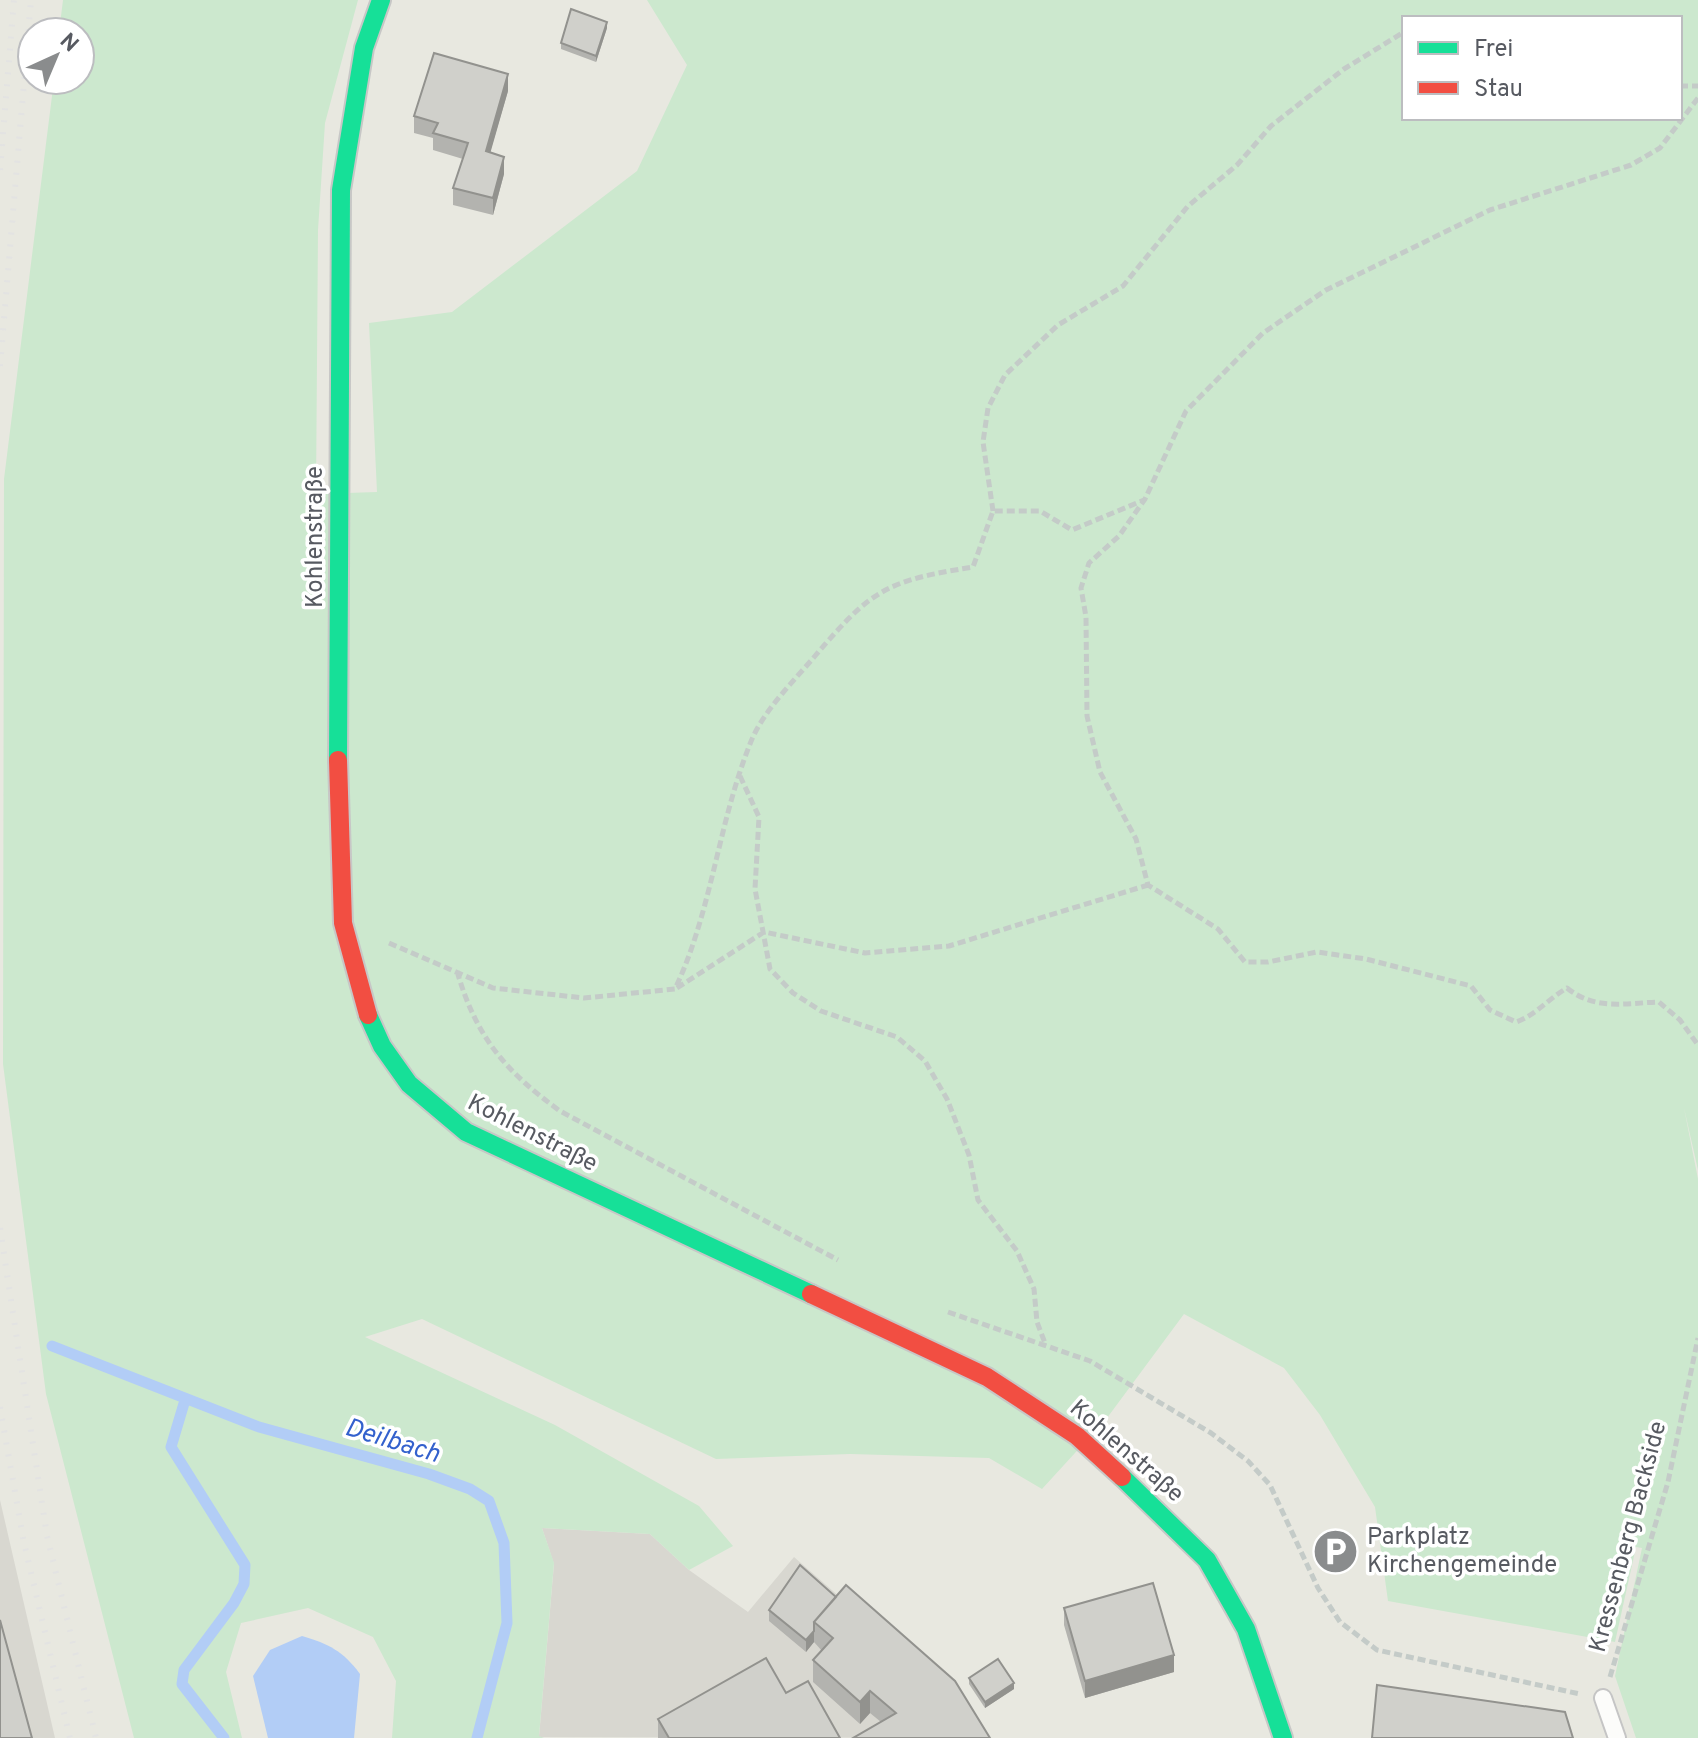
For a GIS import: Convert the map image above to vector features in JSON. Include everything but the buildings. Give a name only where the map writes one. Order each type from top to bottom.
[{"type":"main road","name":"Kohlenstraße","points":[[381,0],[364,48],[341,190],[338,795],[343,923],[366,1012],[382,1046],[409,1084],[466,1132],[987,1377],[1077,1436],[1162,1513],[1207,1560],[1246,1629],[1283,1738]]},
{"type":"lane","points":[[1603,1698],[1617,1738]]},
{"type":"path","points":[[675,989],[693,950],[750,741],[782,695],[846,620],[875,594],[908,578],[973,567],[993,511],[983,442],[988,408],[1005,375],[1058,325],[1123,286],[1188,206],[1237,165],[1271,126],[1344,69],[1402,33]]},
{"type":"path","points":[[1682,119],[1698,98]]},
{"type":"path","points":[[1681,120],[1660,148],[1631,165],[1490,210],[1326,290],[1263,333],[1186,411],[1145,499],[1119,536],[1089,563],[1081,588],[1086,617],[1087,716],[1100,772],[1136,839],[1148,885],[1218,929],[1245,962],[1268,962],[1317,952],[1366,959],[1471,986],[1490,1010],[1516,1022],[1533,1016],[1548,999],[1567,988],[1579,998],[1608,1006],[1659,1002],[1680,1020],[1698,1045]]},
{"type":"path","points":[[993,511],[1040,511],[1072,530],[1145,499]]},
{"type":"path","points":[[740,775],[759,817],[755,889],[770,969],[793,993],[821,1011],[897,1037],[925,1061],[947,1099],[969,1155],[978,1200],[1017,1251],[1034,1289],[1037,1322],[1045,1344]]},
{"type":"path","points":[[386,941],[493,988],[584,998],[675,989],[764,932],[865,953],[949,946],[1148,885]]},
{"type":"path","name":"Kressenberg Backside","points":[[1603,1698],[1668,1482],[1698,1338]]},
{"type":"shaded area","points":[[0,1500],[55,1738],[0,1738]]},
{"type":"shaded area","points":[[542,1528],[650,1534],[689,1570],[748,1612],[794,1557],[967,1708],[987,1738],[539,1737],[554,1564]]},
{"type":"green space","points":[[63,0],[358,0],[325,123],[318,230],[316,494],[377,492],[369,323],[452,312],[637,171],[687,65],[647,0],[1698,0],[1698,1170],[1684,1108],[1698,1179],[1698,1738],[1636,1738],[1615,1676],[1642,1548],[1636,1547],[1615,1642],[1388,1601],[1375,1507],[1320,1415],[1284,1368],[1184,1314],[1107,1418],[1042,1489],[989,1458],[850,1454],[716,1459],[422,1319],[365,1337],[555,1425],[699,1506],[733,1546],[689,1570],[650,1534],[542,1528],[554,1563],[539,1736],[544,1738],[392,1738],[396,1681],[373,1637],[308,1608],[241,1623],[226,1672],[242,1738],[134,1738],[46,1394],[3,1064],[4,479],[52,96],[96,96],[96,16],[61,16]]},
{"type":"water","points":[[302,1636],[335,1649],[360,1674],[354,1738],[268,1738],[253,1676],[270,1650]]},
{"type":"waterway","name":"Deilbach","points":[[52,1346],[259,1427],[429,1474],[470,1489],[489,1501],[504,1543],[507,1623],[477,1738]]},
{"type":"waterway","points":[[185,1400],[171,1447],[245,1565],[244,1584],[234,1603],[184,1670],[182,1684],[224,1738]]},
{"type":"railway","points":[[0,170],[14,0]]},
{"type":"railway","points":[[0,366],[31,0]]},
{"type":"railway","points":[[0,1228],[47,1536],[96,1738]]},
{"type":"railway","points":[[0,1407],[24,1543],[70,1738]]},
{"type":"traffic: fast","points":[[338,760],[341,190],[364,48],[381,0]]},
{"type":"traffic: fast","points":[[368,1015],[382,1046],[409,1084],[466,1132],[811,1294]]},
{"type":"traffic: fast","points":[[1122,1477],[1207,1560],[1246,1629],[1283,1738]]},
{"type":"traffic: jam","points":[[338,760],[343,923],[368,1015]]},
{"type":"traffic: jam","points":[[811,1294],[987,1377],[1077,1436],[1122,1477]]},
{"type":"place","name":"Parkplatz Kirchengemeinde","points":[[1336,1552]]}]
